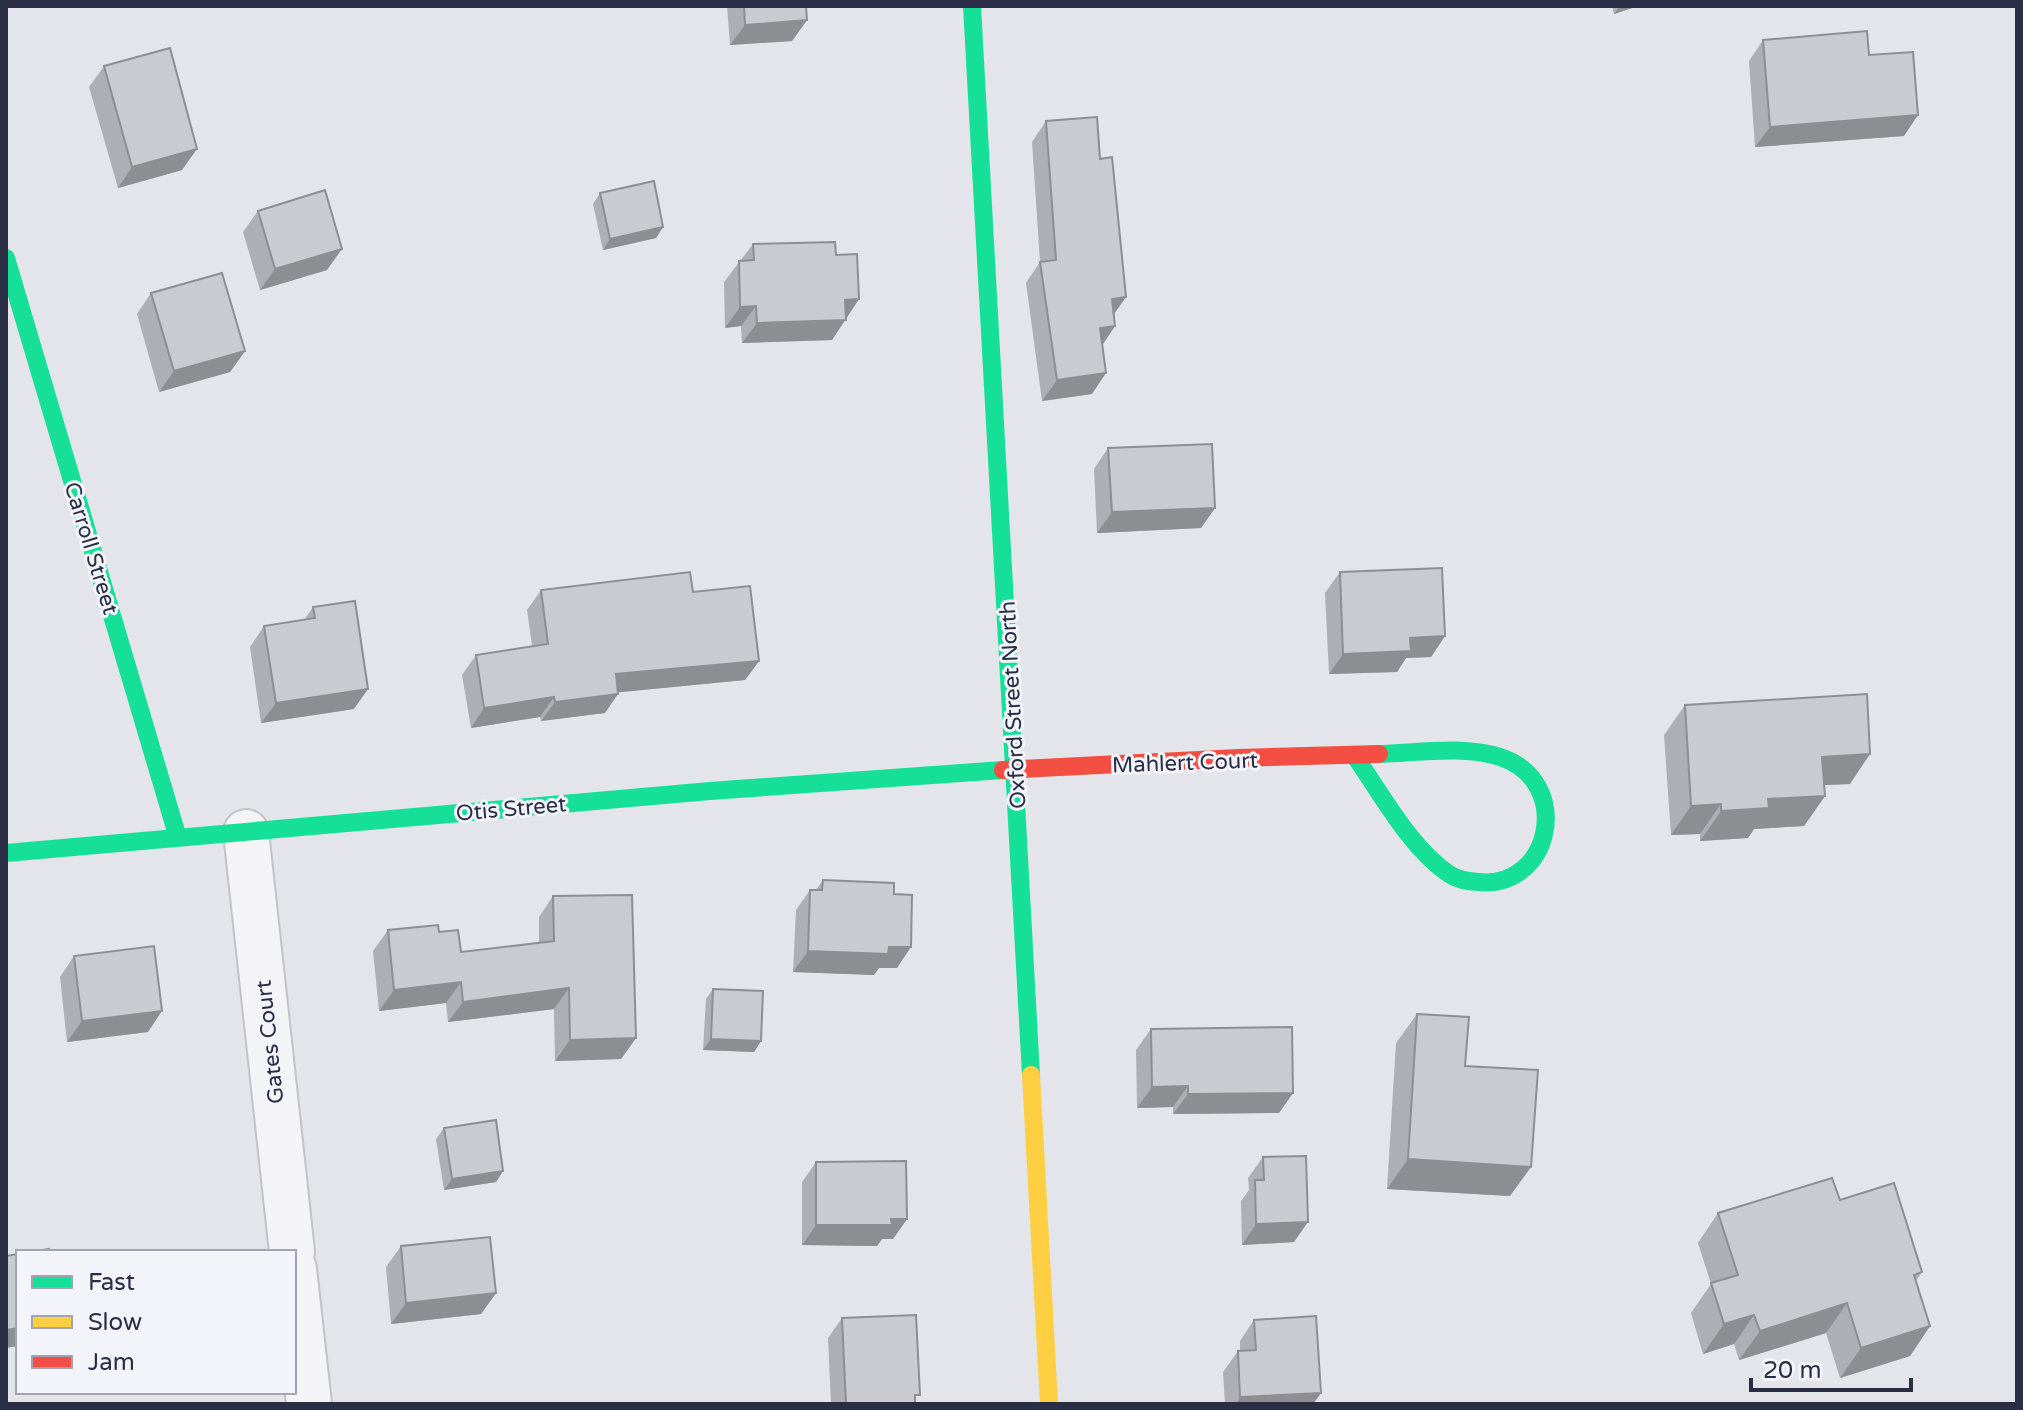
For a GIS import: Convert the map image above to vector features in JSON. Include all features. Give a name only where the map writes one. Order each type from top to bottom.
[{"type":"street","name":"Oxford Street North","points":[[972,6],[1049,1404]]},
{"type":"street","name":"Carroll Street","points":[[6,258],[178,838]]},
{"type":"street","name":"Mahlert Court","points":[[1016,769],[1354,755],[1479,754],[1508,759],[1532,776],[1546,803],[1547,832],[1542,846],[1524,869],[1499,883],[1484,885],[1455,878],[1431,860],[1354,755]]},
{"type":"street","name":"Otis Street","points":[[6,853],[737,787],[1016,769]]},
{"type":"street","name":"Gates Court","points":[[246,832],[292,1250]]},
{"type":"street","points":[[296,1287],[309,1404]]},
{"type":"building","points":[[744,6],[806,6],[807,20],[745,25]]},
{"type":"building","points":[[1867,31],[1869,55],[1913,52],[1918,115],[1770,127],[1763,40]]},
{"type":"building","points":[[170,48],[197,149],[132,167],[104,66]]},
{"type":"building","points":[[1097,117],[1100,159],[1112,157],[1126,297],[1112,299],[1115,326],[1100,328],[1106,373],[1057,380],[1040,262],[1056,260],[1046,121]]},
{"type":"building","points":[[654,181],[663,227],[610,239],[600,193]]},
{"type":"building","points":[[325,190],[342,249],[275,269],[258,211]]},
{"type":"building","points":[[835,242],[836,255],[857,254],[859,299],[845,300],[846,320],[757,323],[756,306],[740,307],[739,261],[754,260],[753,244]]},
{"type":"building","points":[[222,273],[245,351],[174,371],[151,293]]},
{"type":"building","points":[[1212,444],[1215,508],[1112,512],[1108,448]]},
{"type":"building","points":[[1442,568],[1445,636],[1410,638],[1411,651],[1343,654],[1340,572]]},
{"type":"building","points":[[690,572],[693,592],[750,586],[759,661],[616,674],[618,694],[555,702],[554,697],[484,708],[476,655],[548,644],[541,590]]},
{"type":"building","points":[[355,601],[368,689],[276,703],[264,626],[315,618],[313,607]]},
{"type":"building","points":[[1867,694],[1870,754],[1822,757],[1825,796],[1768,799],[1769,808],[1721,811],[1721,804],[1691,806],[1685,705]]},
{"type":"building","points":[[823,880],[894,883],[894,894],[912,895],[911,947],[889,947],[888,954],[808,951],[810,890],[822,890]]},
{"type":"building","points":[[632,895],[636,1038],[570,1040],[569,988],[463,1002],[461,982],[394,990],[388,930],[438,925],[439,932],[458,930],[461,952],[554,941],[553,896]]},
{"type":"building","points":[[154,946],[162,1011],[82,1021],[74,956]]},
{"type":"building","points":[[713,989],[763,991],[761,1041],[711,1039]]},
{"type":"building","points":[[1417,1014],[1469,1017],[1465,1066],[1538,1070],[1531,1167],[1408,1159]]},
{"type":"building","points":[[1292,1027],[1293,1093],[1188,1094],[1188,1086],[1152,1087],[1151,1029]]},
{"type":"building","points":[[496,1120],[503,1171],[452,1179],[444,1128]]},
{"type":"building","points":[[1306,1156],[1308,1222],[1256,1224],[1255,1180],[1264,1180],[1263,1157]]},
{"type":"building","points":[[906,1161],[907,1219],[891,1219],[892,1225],[816,1225],[816,1162]]},
{"type":"building","points":[[1832,1178],[1840,1200],[1894,1183],[1922,1272],[1914,1275],[1930,1326],[1861,1348],[1847,1303],[1760,1331],[1754,1315],[1724,1324],[1711,1283],[1738,1275],[1718,1213]]},
{"type":"building","points":[[490,1237],[496,1293],[406,1303],[401,1246]]},
{"type":"building","points":[[16,1254],[16,1328],[6,1330],[6,1256]]},
{"type":"building","points":[[916,1315],[920,1395],[915,1395],[915,1404],[846,1404],[842,1318]]},
{"type":"building","points":[[1316,1316],[1321,1393],[1240,1397],[1238,1351],[1256,1350],[1254,1320]]},
{"type":"traffic: fast","points":[[972,6],[1031,1075]]},
{"type":"traffic: fast","points":[[6,258],[178,838]]},
{"type":"traffic: fast","points":[[1354,755],[1409,835],[1452,876],[1478,882],[1503,880],[1523,869],[1537,852],[1544,832],[1545,809],[1538,788],[1523,770],[1500,757],[1471,751],[1379,754]]},
{"type":"traffic: fast","points":[[6,853],[710,791],[1003,770]]},
{"type":"traffic: slow","points":[[1031,1075],[1049,1404]]},
{"type":"traffic: jam","points":[[1003,770],[1379,754]]}]
